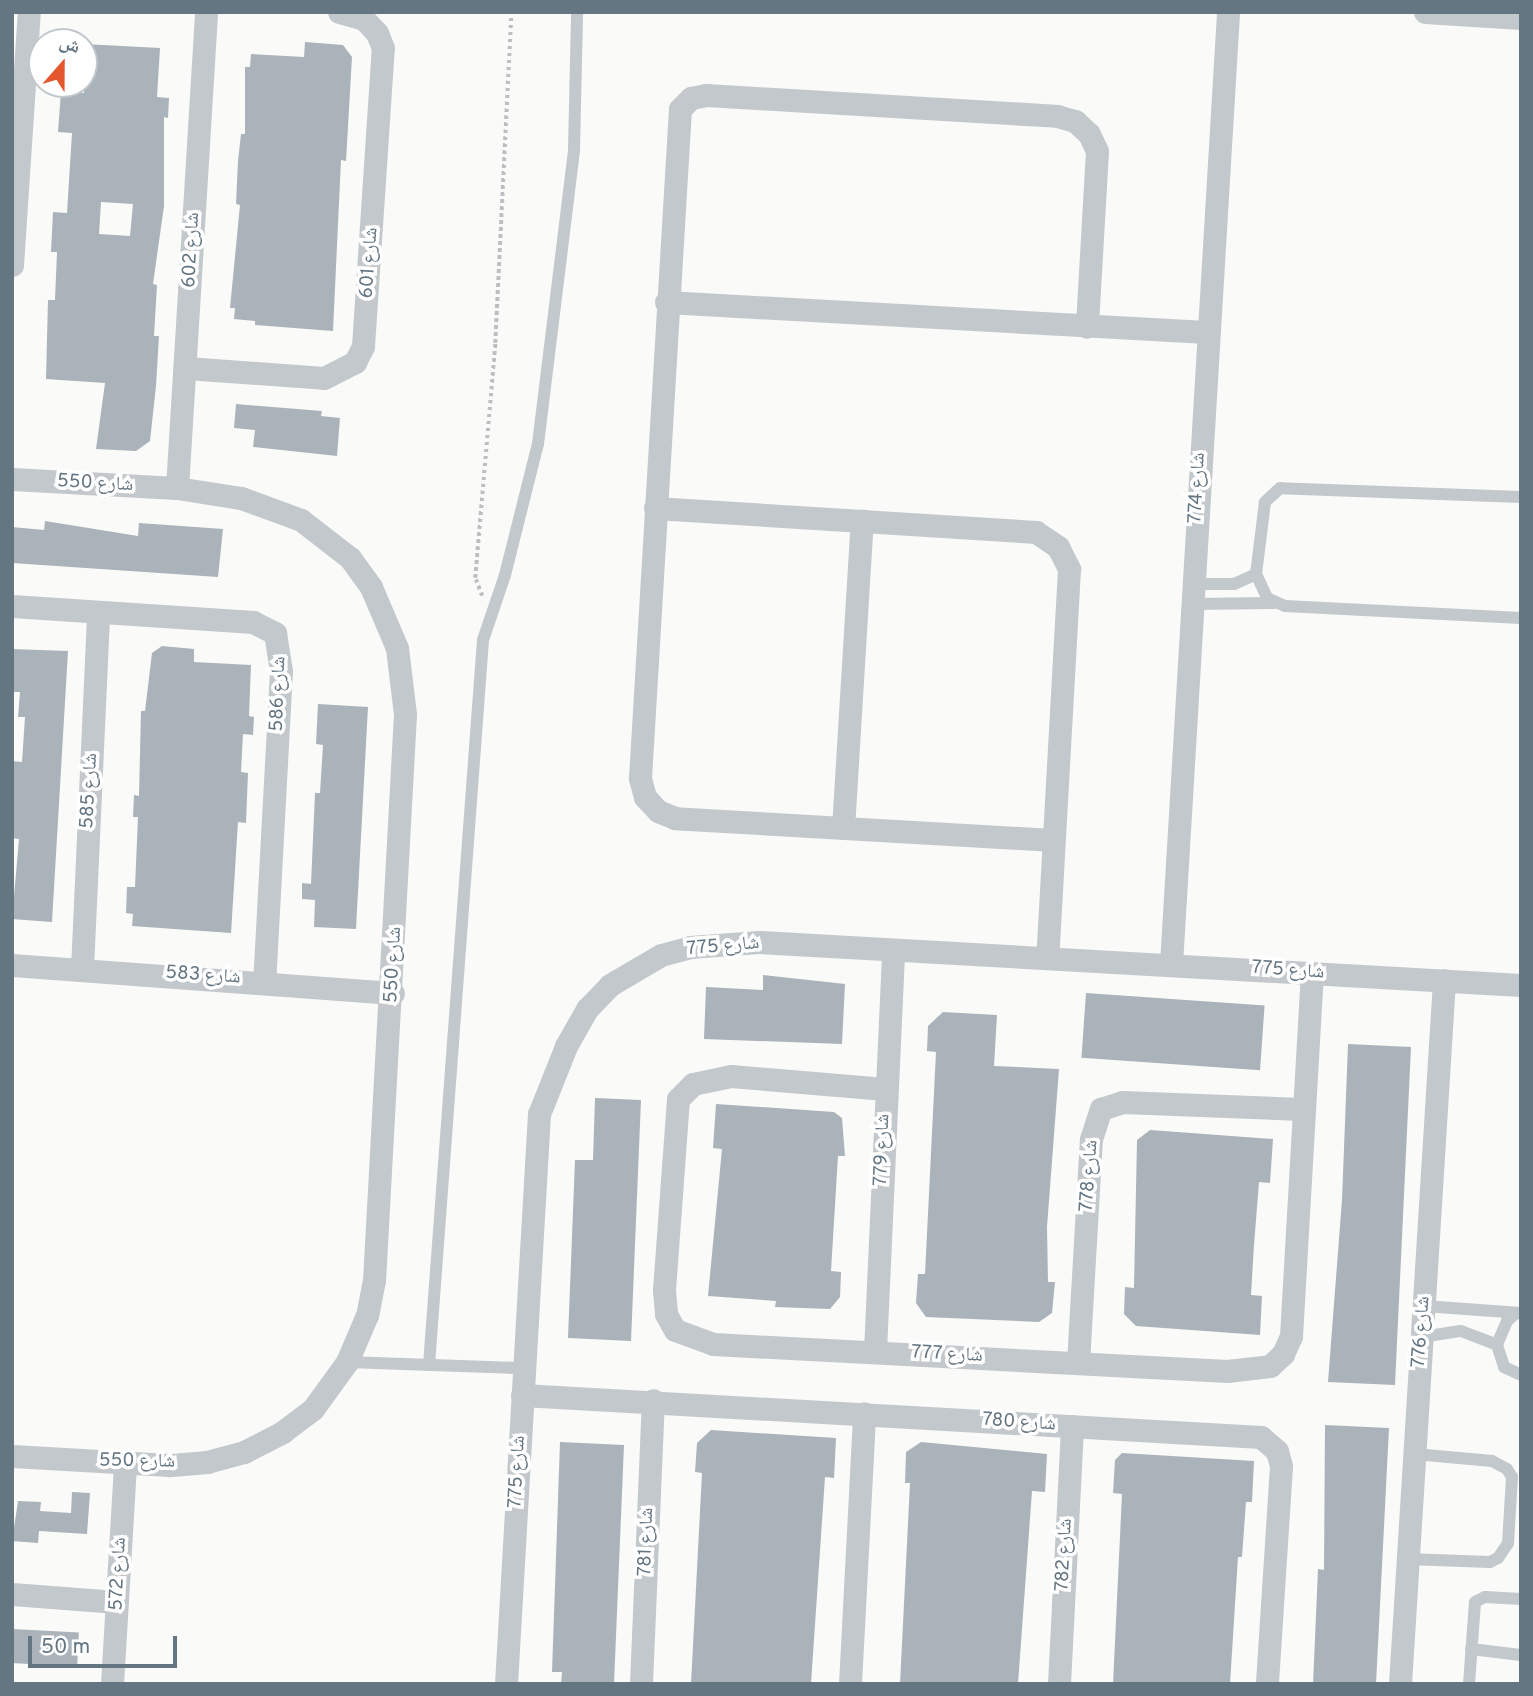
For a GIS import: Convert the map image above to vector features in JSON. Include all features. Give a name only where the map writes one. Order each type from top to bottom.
[{"type":"street","points":[[12,264],[29,12]]},
{"type":"street","name":"شارع 602","points":[[177,488],[206,12]]},
{"type":"street","name":"شارع 601","points":[[186,368],[324,378],[355,362],[363,346],[383,48],[377,33],[363,19],[339,12]]},
{"type":"street","name":"شارع 774","points":[[1171,964],[1206,332],[1228,12]]},
{"type":"street","points":[[1425,12],[1521,18]]},
{"type":"street","points":[[1053,840],[675,818],[658,811],[645,797],[640,778],[677,117],[691,98],[733,96],[1057,116],[1075,121],[1089,134],[1097,151],[1087,327]]},
{"type":"street","points":[[666,302],[1206,332]]},
{"type":"street","name":"شارع 550","points":[[12,480],[177,488],[241,498],[301,520],[350,558],[387,617],[397,648],[405,714],[393,993],[374,1280],[367,1315],[348,1362],[313,1409],[283,1432],[244,1452],[207,1462],[125,1464],[12,1456]]},
{"type":"street","points":[[655,508],[1036,532],[1062,554],[1069,569],[1046,957]]},
{"type":"street","points":[[843,828],[862,521]]},
{"type":"street","name":"شارع 586","points":[[12,606],[253,622],[275,633],[281,644],[264,980]]},
{"type":"street","name":"شارع 585","points":[[82,969],[98,612]]},
{"type":"street","name":"شارع 775","points":[[506,1684],[539,1114],[551,1076],[587,1009],[610,985],[636,968],[690,947],[759,942],[1521,985]]},
{"type":"street","name":"شارع 779","points":[[875,1351],[893,950]]},
{"type":"street","name":"شارع 583","points":[[12,965],[264,980],[393,993]]},
{"type":"street","name":"شارع 777","points":[[885,1089],[731,1076],[693,1084],[678,1099],[673,1119],[664,1290],[666,1314],[675,1330],[691,1339],[875,1351],[1245,1371],[1270,1366],[1283,1354],[1291,1336],[1302,1109],[1312,974]]},
{"type":"street","name":"شارع 776","points":[[1400,1684],[1444,980]]},
{"type":"street","name":"شارع 778","points":[[1079,1363],[1091,1139],[1101,1109],[1122,1102],[1302,1109]]},
{"type":"street","name":"شارع 780","points":[[522,1395],[1244,1433],[1261,1437],[1277,1451],[1281,1466],[1267,1684]]},
{"type":"street","name":"شارع 781","points":[[641,1684],[653,1400]]},
{"type":"street","points":[[850,1684],[864,1413]]},
{"type":"street","name":"شارع 782","points":[[1059,1684],[1072,1426]]},
{"type":"street","name":"شارع 572","points":[[112,1684],[125,1464]]},
{"type":"street","points":[[12,1594],[117,1602]]},
{"type":"lane","points":[[429,1365],[483,640],[491,608],[505,575],[538,444],[573,149],[577,12]]},
{"type":"lane","points":[[1275,603],[1260,590],[1256,574],[1265,502],[1280,488],[1521,497]]},
{"type":"lane","points":[[1192,594],[1234,584],[1256,574]]},
{"type":"lane","points":[[1192,594],[1275,603],[1521,618]]},
{"type":"lane","points":[[1423,1306],[1518,1313]]},
{"type":"lane","points":[[1518,1313],[1507,1321],[1497,1345],[1504,1367],[1521,1375]]},
{"type":"lane","points":[[1422,1337],[1461,1331],[1497,1345]]},
{"type":"lane","points":[[348,1362],[523,1368]]},
{"type":"lane","points":[[1407,1559],[1490,1562],[1504,1552],[1509,1530],[1512,1477],[1507,1469],[1492,1461],[1414,1454]]},
{"type":"lane","points":[[1469,1684],[1475,1602],[1485,1597],[1521,1599]]},
{"type":"lane","points":[[1471,1649],[1521,1655]]},
{"type":"path","points":[[491,608],[475,578],[495,343],[511,12]]},
{"type":"building","points":[[305,42],[343,45],[352,57],[346,161],[341,160],[333,331],[255,325],[255,321],[234,319],[235,308],[230,308],[240,205],[236,204],[238,161],[241,134],[245,134],[245,67],[250,67],[251,54],[304,57]]},
{"type":"building","points":[[98,45],[160,48],[157,97],[169,98],[168,118],[164,117],[164,206],[153,284],[157,285],[154,336],[159,336],[150,441],[136,451],[96,449],[105,383],[46,379],[48,300],[55,300],[57,252],[51,252],[53,212],[67,213],[72,133],[58,132],[60,98],[98,98]],"holes":[[[101,202],[133,204],[130,236],[99,234]]]},
{"type":"building","points":[[236,404],[322,411],[321,416],[340,418],[337,456],[253,447],[255,430],[234,428]]},
{"type":"building","points":[[45,521],[138,536],[139,523],[223,529],[218,577],[12,563],[12,527],[44,530]]},
{"type":"building","points":[[162,646],[194,649],[194,662],[251,665],[249,716],[254,717],[253,735],[243,734],[241,772],[248,773],[246,823],[238,822],[231,933],[132,926],[133,914],[126,913],[127,887],[135,887],[138,817],[133,817],[134,795],[139,796],[141,711],[145,711],[152,653]]},
{"type":"building","points":[[12,649],[68,651],[52,922],[12,919],[19,839],[12,838],[12,761],[22,762],[25,717],[18,717],[20,692],[12,692]]},
{"type":"building","points":[[318,704],[368,707],[356,929],[314,927],[315,900],[302,899],[302,883],[311,884],[315,793],[320,793],[323,745],[316,744]]},
{"type":"building","points":[[763,975],[845,984],[842,1044],[704,1039],[706,987],[763,990]]},
{"type":"building","points":[[1086,993],[1265,1005],[1260,1070],[1081,1058]]},
{"type":"building","points":[[943,1012],[997,1015],[994,1066],[1059,1069],[1047,1227],[1048,1282],[1055,1282],[1052,1313],[1039,1322],[926,1317],[916,1303],[918,1274],[925,1274],[936,1052],[927,1051],[928,1026]]},
{"type":"building","points":[[1348,1044],[1411,1047],[1395,1385],[1328,1382],[1342,1200]]},
{"type":"building","points":[[595,1098],[641,1100],[631,1341],[568,1338],[575,1160],[593,1160]]},
{"type":"building","points":[[716,1104],[834,1112],[842,1118],[845,1156],[838,1156],[831,1271],[841,1272],[840,1297],[830,1309],[775,1307],[776,1301],[708,1296],[722,1149],[713,1148]]},
{"type":"building","points":[[1150,1130],[1273,1139],[1270,1183],[1259,1182],[1254,1245],[1251,1295],[1262,1296],[1260,1335],[1136,1326],[1124,1314],[1125,1287],[1134,1288],[1137,1140]]},
{"type":"building","points":[[1325,1425],[1389,1428],[1376,1684],[1313,1684],[1318,1569],[1324,1570]]},
{"type":"building","points":[[711,1430],[836,1438],[834,1478],[825,1477],[811,1684],[691,1684],[702,1473],[695,1472],[697,1443]]},
{"type":"building","points":[[560,1442],[624,1445],[614,1684],[561,1684],[562,1672],[552,1672]]},
{"type":"building","points":[[921,1442],[1047,1454],[1045,1492],[1032,1491],[1018,1684],[900,1684],[910,1483],[905,1483],[906,1452]]},
{"type":"building","points":[[1122,1453],[1254,1461],[1252,1502],[1246,1502],[1242,1557],[1238,1557],[1230,1684],[1113,1684],[1122,1494],[1113,1493],[1115,1460]]},
{"type":"building","points":[[72,1492],[90,1493],[87,1534],[39,1531],[38,1543],[12,1541],[18,1501],[41,1502],[40,1511],[71,1513]]},
{"type":"building","points":[[12,1629],[79,1633],[77,1666],[12,1663]]}]
